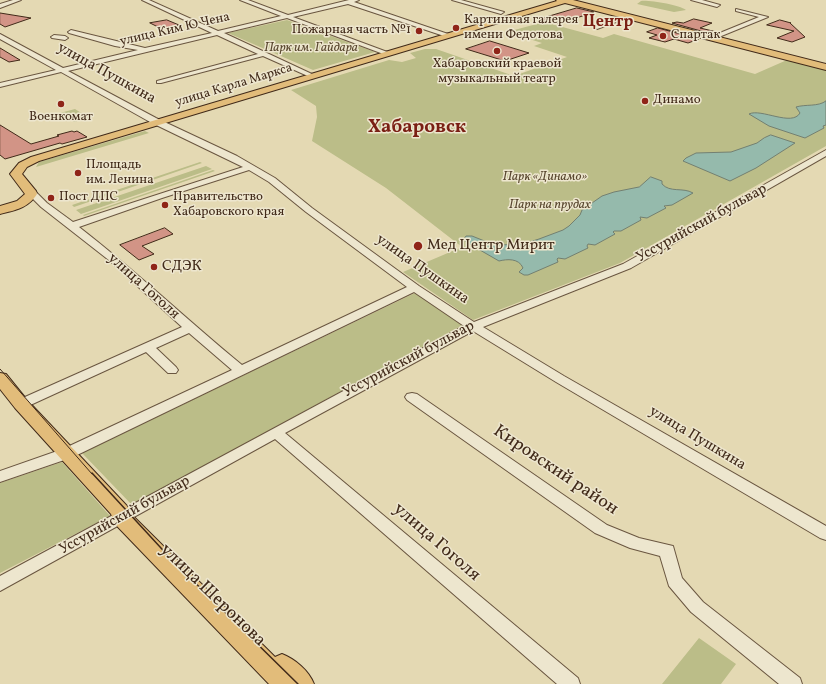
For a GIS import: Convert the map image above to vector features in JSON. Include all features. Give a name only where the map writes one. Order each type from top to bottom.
[{"type":"main road","name":"улица Карла Маркса","points":[[30,191],[16,174],[21,167],[30,161],[449,36],[564,0]]},
{"type":"main road","points":[[564,0],[826,67]]},
{"type":"main road","points":[[0,210],[24,203],[31,194],[30,191]]},
{"type":"main road","name":"улица Шеронова","points":[[0,378],[21,404],[123,514],[286,684]]},
{"type":"main road","name":"улица Шеронова","points":[[123,514],[302,684]]},
{"type":"street","points":[[0,6],[18,0]]},
{"type":"street","points":[[145,0],[312,76]]},
{"type":"street","points":[[243,0],[388,54]]},
{"type":"street","name":"улица Ким Ю Чена","points":[[0,85],[356,0]]},
{"type":"street","points":[[456,0],[501,12]]},
{"type":"street","points":[[694,0],[717,5]]},
{"type":"street","points":[[348,2],[449,36]]},
{"type":"street","points":[[712,38],[765,17],[738,10]]},
{"type":"street","points":[[604,27],[614,23],[621,23]]},
{"type":"street","points":[[71,32],[109,43],[145,50]]},
{"type":"street","name":"улица Пушкина","points":[[0,36],[159,122],[251,167],[272,180],[309,210],[415,288],[560,379],[826,534]]},
{"type":"street","points":[[54,37],[66,38]]},
{"type":"street","points":[[159,82],[264,54]]},
{"type":"street","name":"Уссурийский бульвар","points":[[0,584],[123,514],[276,433],[473,325],[627,266],[826,153]]},
{"type":"street","points":[[72,226],[251,167]]},
{"type":"street","name":"улица Гоголя","points":[[30,191],[44,205],[134,277],[190,328],[240,370]]},
{"type":"street","points":[[15,206],[44,205]]},
{"type":"street","points":[[0,477],[67,453],[415,288]]},
{"type":"street","points":[[21,404],[190,328]]},
{"type":"street","points":[[148,347],[172,370]]},
{"type":"street","name":"Кировский район","points":[[412,397],[601,529],[636,544],[652,549],[667,551],[675,581],[696,607],[793,684]]},
{"type":"street","name":"улица Гоголя","points":[[276,433],[571,684]]},
{"type":"green space","points":[[641,1],[664,3],[686,10],[674,12],[637,4]]},
{"type":"green space","name":"Парк им. Гайдара","points":[[287,20],[375,52],[313,70],[228,33]]},
{"type":"green space","name":"Парк «Динамо»","points":[[544,22],[603,38],[614,34],[755,74],[787,60],[826,70],[826,146],[620,263],[473,320],[403,272],[462,247],[386,188],[312,141],[317,117],[316,106],[291,90],[389,60],[402,62],[416,58],[410,53],[425,49],[436,49],[514,76],[567,57],[534,46],[542,43],[507,32]]},
{"type":"green space","points":[[75,109],[89,118],[74,122],[60,113]]},
{"type":"green space","points":[[145,131],[149,133],[36,167],[39,162]]},
{"type":"green space","points":[[200,162],[202,163],[74,207],[72,205]]},
{"type":"green space","points":[[206,166],[212,169],[81,214],[76,210]]},
{"type":"green space","points":[[213,170],[215,171],[84,216],[83,215]]},
{"type":"green space","points":[[415,293],[463,325],[132,505],[82,453]]},
{"type":"green space","points":[[62,462],[110,516],[0,573],[0,483]]},
{"type":"green space","points":[[699,638],[736,664],[721,684],[662,684]]},
{"type":"shaded area","points":[[826,101],[826,125],[823,126],[824,128],[805,138],[769,126],[749,114],[761,113],[784,118],[796,117],[800,113],[796,107],[819,104]]},
{"type":"shaded area","points":[[771,135],[795,143],[756,168],[730,181],[683,161],[696,153],[731,152],[757,143]]},
{"type":"shaded area","points":[[651,177],[662,181],[662,184],[665,187],[685,190],[693,193],[672,205],[664,206],[666,208],[647,218],[640,217],[641,220],[621,231],[614,231],[613,232],[615,234],[595,245],[588,244],[588,248],[565,259],[558,258],[558,262],[528,275],[524,275],[519,272],[523,268],[519,262],[509,260],[499,261],[466,242],[464,239],[466,236],[472,236],[492,244],[500,245],[523,244],[539,239],[563,230],[569,226],[580,215],[582,210],[602,196],[639,187]]},
{"type":"building","points":[[577,8],[594,12],[559,24],[540,19]]},
{"type":"building","points":[[0,13],[31,18],[5,27],[0,24]]},
{"type":"building","points":[[694,19],[712,23],[700,28],[717,32],[712,34],[672,23],[683,23]]},
{"type":"building","points":[[167,20],[179,25],[162,29],[150,23]]},
{"type":"building","points":[[780,20],[791,23],[805,37],[792,42],[777,38],[794,31],[767,25]]},
{"type":"building","points":[[658,28],[699,39],[688,43],[674,39],[665,42],[649,38],[657,35],[647,32]]},
{"type":"building","name":"Хабаровский краевой музыкальный театр","points":[[490,41],[529,53],[505,61],[466,49]]},
{"type":"building","points":[[0,48],[20,60],[9,62],[0,57]]},
{"type":"building","points":[[0,125],[31,144],[72,131],[77,131],[87,137],[62,144],[60,143],[5,159],[0,155]]},
{"type":"building","points":[[165,228],[173,234],[142,246],[154,254],[139,260],[120,245]]},
{"type":"tram line","points":[[0,369],[92,474]]},
{"type":"tram line","points":[[92,473],[172,560],[298,684]]},
{"type":"place","name":"Картинная галерея имени Федотова","points":[[456,28]]},
{"type":"place","name":"Пожарная часть №1","points":[[419,31]]},
{"type":"place","name":"Спартак","points":[[663,36]]},
{"type":"place","name":"Хабаровский краевой музыкальный театр","points":[[497,51]]},
{"type":"place","name":"Динамо","points":[[645,101]]},
{"type":"place","name":"Военкомат","points":[[61,104]]},
{"type":"place","name":"Площадь им. Ленина","points":[[78,173]]},
{"type":"place","name":"Пост ДПС","points":[[51,198]]},
{"type":"place","name":"Правительство Хабаровского края","points":[[165,205]]},
{"type":"place","name":"Мед Центр Мирит","points":[[418,246]]},
{"type":"place","name":"СДЭК","points":[[154,267]]},
{"type":"district","name":"Центр","points":[[608,23]]},
{"type":"district","name":"Хабаровск","points":[[417,129]]},
{"type":"park label","name":"Парк на прудах","points":[[550,206]]}]
